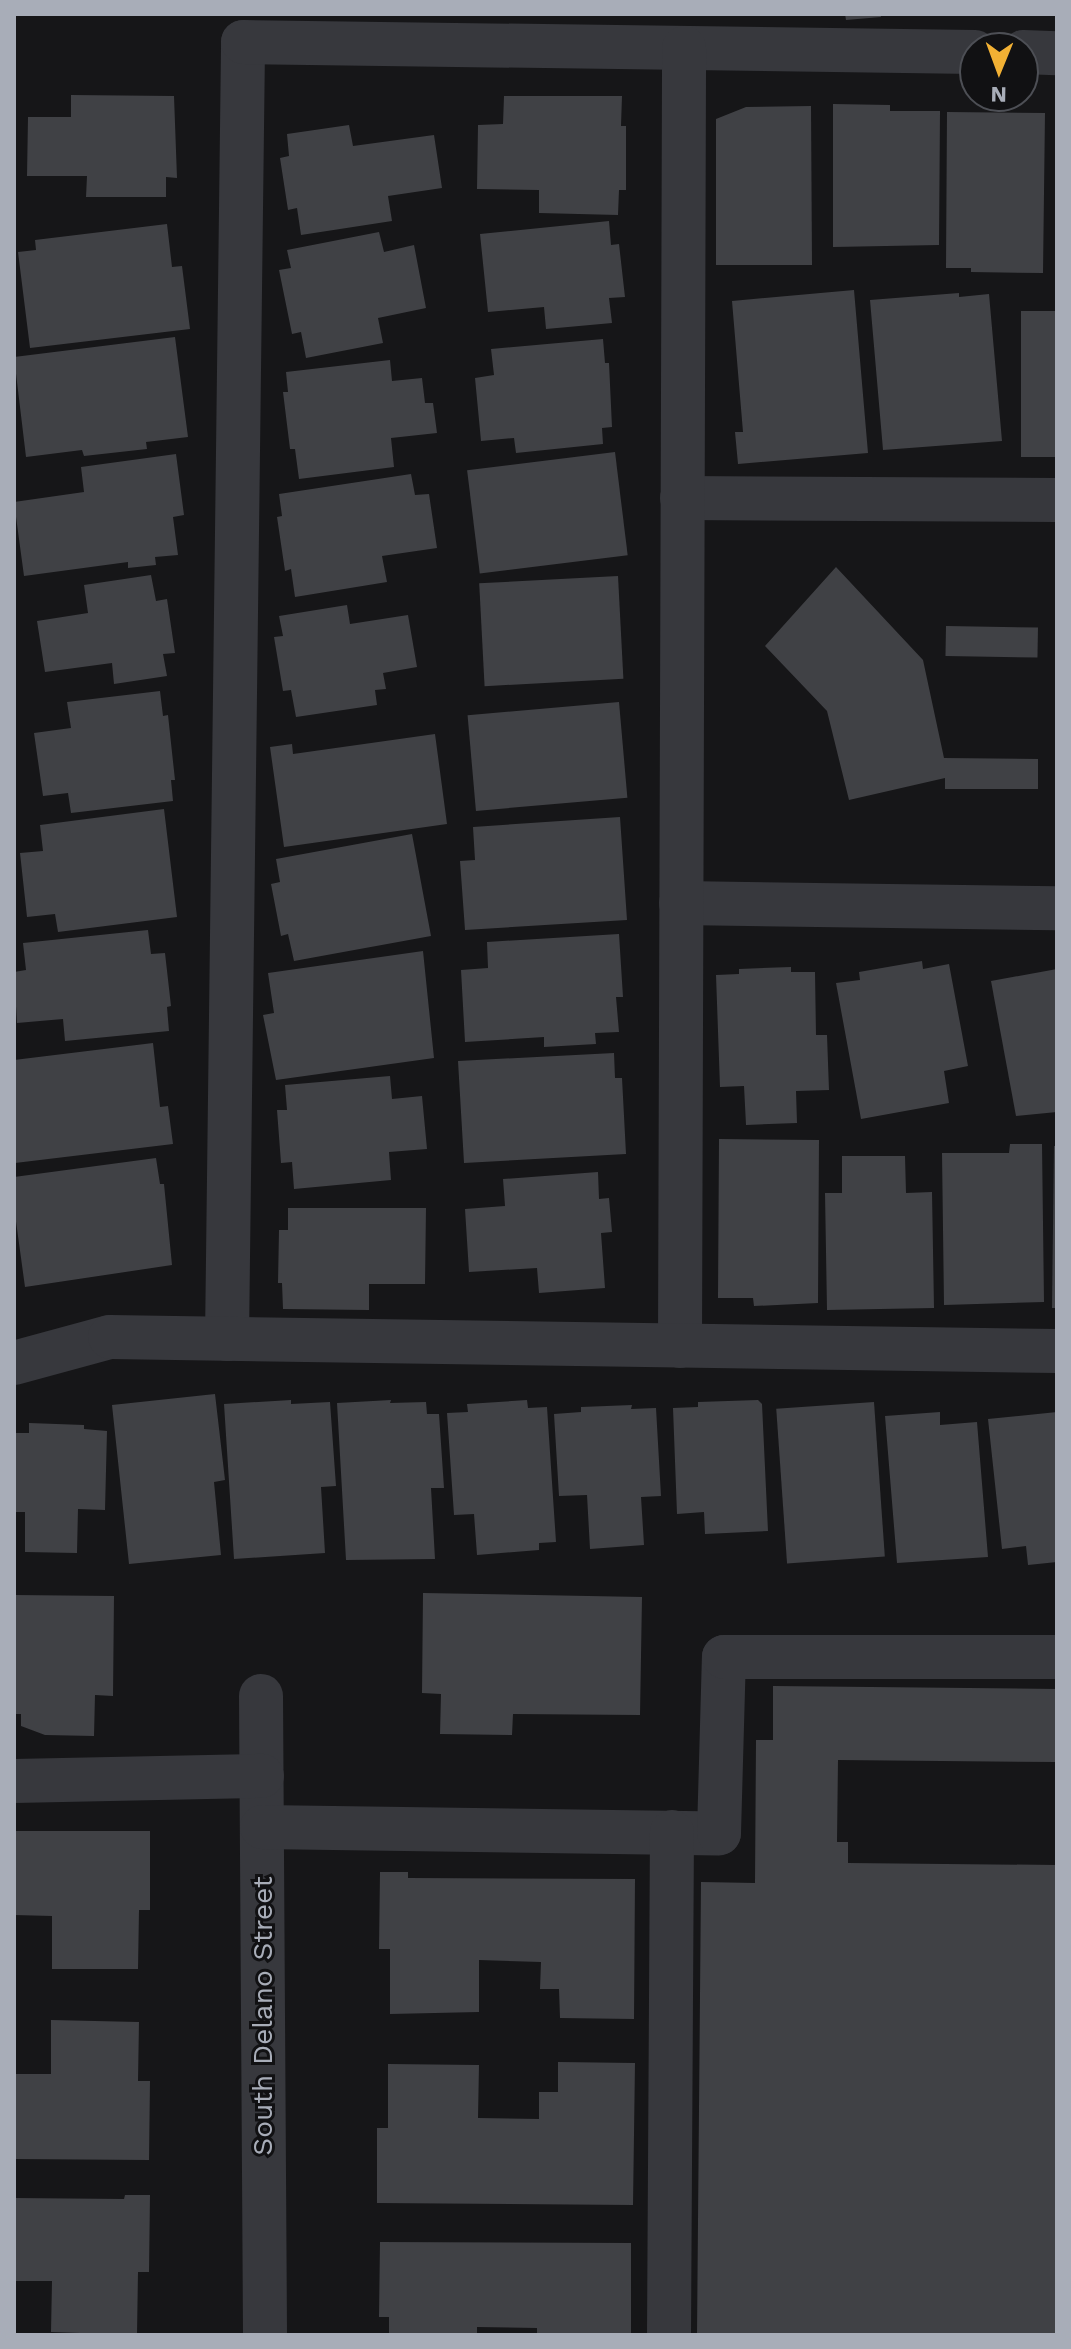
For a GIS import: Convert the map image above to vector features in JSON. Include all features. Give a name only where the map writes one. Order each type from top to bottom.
[{"type":"street","points":[[227,1339],[243,42],[959,52]]},
{"type":"street","points":[[680,1346],[684,48]]},
{"type":"street","points":[[682,498],[1057,500]]},
{"type":"street","points":[[681,903],[1057,908]]},
{"type":"street","points":[[14,1363],[110,1337],[1057,1351]]},
{"type":"street","points":[[262,1827],[719,1833],[724,1657],[1057,1657]]},
{"type":"street","name":"South Delano Street","points":[[261,1696],[265,2335]]},
{"type":"street","points":[[14,1781],[262,1776]]},
{"type":"street","points":[[669,2335],[672,1832]]},
{"type":"building","points":[[845,14],[880,14],[881,17],[846,20]]},
{"type":"building","points":[[71,95],[174,96],[177,178],[166,177],[166,197],[86,197],[87,176],[27,176],[28,117],[71,117]]},
{"type":"building","points":[[504,96],[622,96],[621,126],[626,126],[626,190],[619,190],[618,215],[539,213],[539,190],[477,189],[478,125],[503,124]]},
{"type":"building","points":[[833,104],[890,105],[890,111],[940,111],[939,245],[833,247]]},
{"type":"building","points":[[811,106],[812,265],[716,265],[716,119],[746,107]]},
{"type":"building","points":[[947,112],[1045,113],[1043,273],[971,272],[971,268],[946,268]]},
{"type":"building","points":[[349,125],[353,146],[434,135],[442,188],[388,196],[392,221],[301,235],[297,208],[288,210],[280,158],[289,156],[287,134]]},
{"type":"building","points":[[609,221],[611,245],[619,244],[625,297],[609,298],[612,323],[546,329],[544,307],[488,312],[480,234]]},
{"type":"building","points":[[167,224],[172,267],[182,266],[190,329],[30,348],[18,252],[36,250],[35,240]]},
{"type":"building","points":[[379,232],[384,252],[414,245],[426,308],[378,318],[383,343],[306,358],[301,332],[292,334],[279,270],[291,268],[287,250]]},
{"type":"building","points":[[854,290],[868,453],[738,464],[735,432],[743,432],[732,301]]},
{"type":"building","points":[[959,293],[959,297],[989,294],[1002,441],[883,450],[870,300]]},
{"type":"building","points":[[1021,311],[1057,311],[1057,457],[1021,457]]},
{"type":"building","points":[[175,337],[188,437],[146,442],[147,449],[84,456],[82,450],[26,457],[14,357]]},
{"type":"building","points":[[603,339],[605,363],[609,363],[612,427],[602,428],[603,444],[516,453],[514,438],[481,441],[475,378],[494,375],[491,349]]},
{"type":"building","points":[[390,360],[392,381],[422,378],[425,403],[433,403],[437,433],[391,438],[394,467],[299,479],[295,449],[290,449],[283,392],[288,392],[286,372]]},
{"type":"building","points":[[615,452],[628,555],[480,573],[467,470]]},
{"type":"building","points":[[176,454],[184,515],[173,517],[178,555],[155,557],[156,565],[128,568],[128,562],[24,576],[14,502],[84,492],[81,467]]},
{"type":"building","points":[[411,474],[415,495],[429,494],[437,548],[382,556],[387,582],[295,597],[291,569],[285,571],[277,517],[282,516],[279,494]]},
{"type":"building","points":[[836,567],[923,660],[944,758],[1038,759],[1038,789],[945,789],[945,778],[849,800],[827,711],[765,646]]},
{"type":"building","points":[[151,575],[156,601],[167,599],[175,653],[163,654],[167,676],[114,684],[112,663],[45,672],[37,621],[88,613],[84,585]]},
{"type":"building","points":[[618,576],[623,679],[485,686],[479,583]]},
{"type":"building","points":[[347,605],[350,624],[408,615],[417,667],[383,673],[386,689],[375,690],[377,705],[296,717],[291,690],[283,691],[274,637],[283,636],[279,616]]},
{"type":"building","points":[[946,626],[1038,628],[1037,658],[945,656]]},
{"type":"building","points":[[160,691],[163,716],[168,715],[175,780],[171,780],[173,801],[71,813],[68,793],[43,796],[34,733],[71,728],[67,702]]},
{"type":"building","points":[[619,702],[627,798],[476,811],[468,715]]},
{"type":"building","points":[[435,734],[447,824],[284,847],[270,747],[292,744],[293,754]]},
{"type":"building","points":[[164,809],[177,917],[58,932],[55,914],[27,917],[20,853],[43,851],[40,825]]},
{"type":"building","points":[[620,817],[627,920],[465,930],[460,861],[475,860],[473,827]]},
{"type":"building","points":[[412,834],[431,936],[294,961],[288,934],[281,936],[271,884],[280,882],[276,859]]},
{"type":"building","points":[[148,930],[151,954],[165,953],[171,1006],[167,1007],[169,1031],[65,1041],[63,1019],[17,1023],[14,972],[26,970],[23,943]]},
{"type":"building","points":[[619,934],[623,997],[616,997],[619,1032],[595,1033],[596,1044],[544,1047],[544,1037],[465,1042],[461,970],[488,968],[487,942]]},
{"type":"building","points":[[423,951],[434,1058],[276,1080],[263,1015],[274,1013],[268,973]]},
{"type":"building","points":[[922,961],[923,969],[949,964],[968,1066],[944,1071],[949,1103],[861,1119],[836,983],[860,980],[859,972]]},
{"type":"building","points":[[791,967],[791,972],[815,972],[816,1035],[827,1035],[829,1090],[796,1091],[797,1123],[746,1125],[744,1086],[720,1087],[716,975],[739,974],[739,969]]},
{"type":"building","points":[[1057,969],[1057,1112],[1016,1116],[991,981]]},
{"type":"building","points":[[153,1043],[160,1107],[168,1106],[173,1144],[15,1163],[14,1060]]},
{"type":"building","points":[[614,1053],[615,1078],[622,1078],[626,1154],[464,1163],[458,1061]]},
{"type":"building","points":[[390,1076],[392,1099],[422,1096],[427,1149],[389,1152],[391,1180],[294,1189],[292,1162],[281,1163],[277,1110],[287,1110],[285,1085]]},
{"type":"building","points":[[719,1139],[819,1140],[818,1303],[754,1306],[753,1298],[718,1298]]},
{"type":"building","points":[[1010,1144],[1042,1144],[1044,1302],[944,1305],[942,1153],[1009,1153]]},
{"type":"building","points":[[1054,1146],[1057,1146],[1057,1308],[1052,1308]]},
{"type":"building","points":[[842,1156],[905,1156],[906,1193],[932,1192],[934,1308],[827,1310],[825,1193],[842,1193]]},
{"type":"building","points":[[156,1158],[160,1184],[164,1184],[172,1265],[25,1287],[14,1207],[14,1177]]},
{"type":"building","points":[[598,1172],[599,1199],[609,1198],[612,1232],[601,1233],[605,1288],[539,1293],[537,1268],[469,1272],[465,1209],[505,1206],[503,1179]]},
{"type":"building","points":[[288,1208],[426,1208],[425,1284],[369,1284],[369,1310],[283,1309],[282,1283],[278,1283],[279,1230],[288,1230]]},
{"type":"building","points":[[215,1394],[225,1480],[214,1482],[221,1555],[129,1564],[112,1405]]},
{"type":"building","points":[[291,1400],[291,1404],[330,1402],[336,1486],[321,1487],[325,1553],[234,1559],[224,1404]]},
{"type":"building","points":[[391,1400],[390,1403],[426,1402],[427,1414],[439,1414],[444,1488],[431,1488],[435,1559],[346,1560],[337,1403]]},
{"type":"building","points":[[527,1400],[528,1408],[547,1407],[556,1542],[539,1543],[539,1550],[477,1555],[474,1514],[454,1515],[447,1413],[468,1412],[467,1404]]},
{"type":"building","points":[[758,1400],[762,1404],[768,1531],[705,1534],[704,1512],[677,1514],[673,1408],[698,1407],[698,1402]]},
{"type":"building","points":[[874,1402],[885,1557],[787,1563],[776,1409]]},
{"type":"building","points":[[632,1405],[631,1409],[656,1408],[661,1496],[641,1497],[644,1545],[590,1549],[587,1495],[559,1496],[554,1414],[581,1412],[581,1407]]},
{"type":"building","points":[[940,1412],[940,1425],[977,1422],[988,1557],[897,1563],[885,1416]]},
{"type":"building","points":[[1057,1412],[1057,1562],[1028,1565],[1026,1546],[1002,1549],[988,1419]]},
{"type":"building","points":[[29,1423],[84,1425],[84,1429],[107,1431],[105,1510],[78,1509],[77,1553],[25,1552],[25,1512],[14,1512],[14,1433],[29,1433]]},
{"type":"building","points":[[423,1593],[642,1597],[640,1715],[513,1714],[512,1735],[440,1734],[441,1694],[422,1693]]},
{"type":"building","points":[[14,1595],[114,1596],[113,1696],[95,1695],[94,1736],[45,1735],[21,1726],[21,1714],[14,1714]]},
{"type":"building","points":[[773,1686],[1057,1689],[1057,1762],[838,1760],[837,1842],[848,1842],[848,1863],[1057,1865],[1057,2335],[697,2335],[701,1882],[755,1883],[756,1740],[773,1740]]},
{"type":"building","points":[[14,1831],[150,1831],[150,1910],[139,1910],[138,1969],[52,1969],[52,1916],[14,1915]]},
{"type":"building","points":[[380,1872],[408,1872],[408,1878],[635,1879],[634,2019],[560,2018],[559,1989],[540,1989],[541,1962],[479,1960],[479,2012],[390,2014],[390,1949],[379,1949]]},
{"type":"building","points":[[51,2020],[139,2022],[138,2081],[150,2081],[149,2160],[14,2159],[14,2074],[51,2074]]},
{"type":"building","points":[[558,2062],[635,2063],[633,2205],[377,2203],[377,2128],[388,2128],[388,2064],[479,2065],[478,2118],[539,2119],[539,2092],[558,2092]]},
{"type":"building","points":[[125,2195],[150,2195],[149,2272],[138,2272],[137,2335],[51,2332],[52,2281],[14,2281],[14,2198],[124,2199]]},
{"type":"building","points":[[380,2242],[631,2243],[631,2335],[537,2335],[537,2328],[477,2327],[477,2335],[389,2335],[389,2317],[379,2317]]}]
